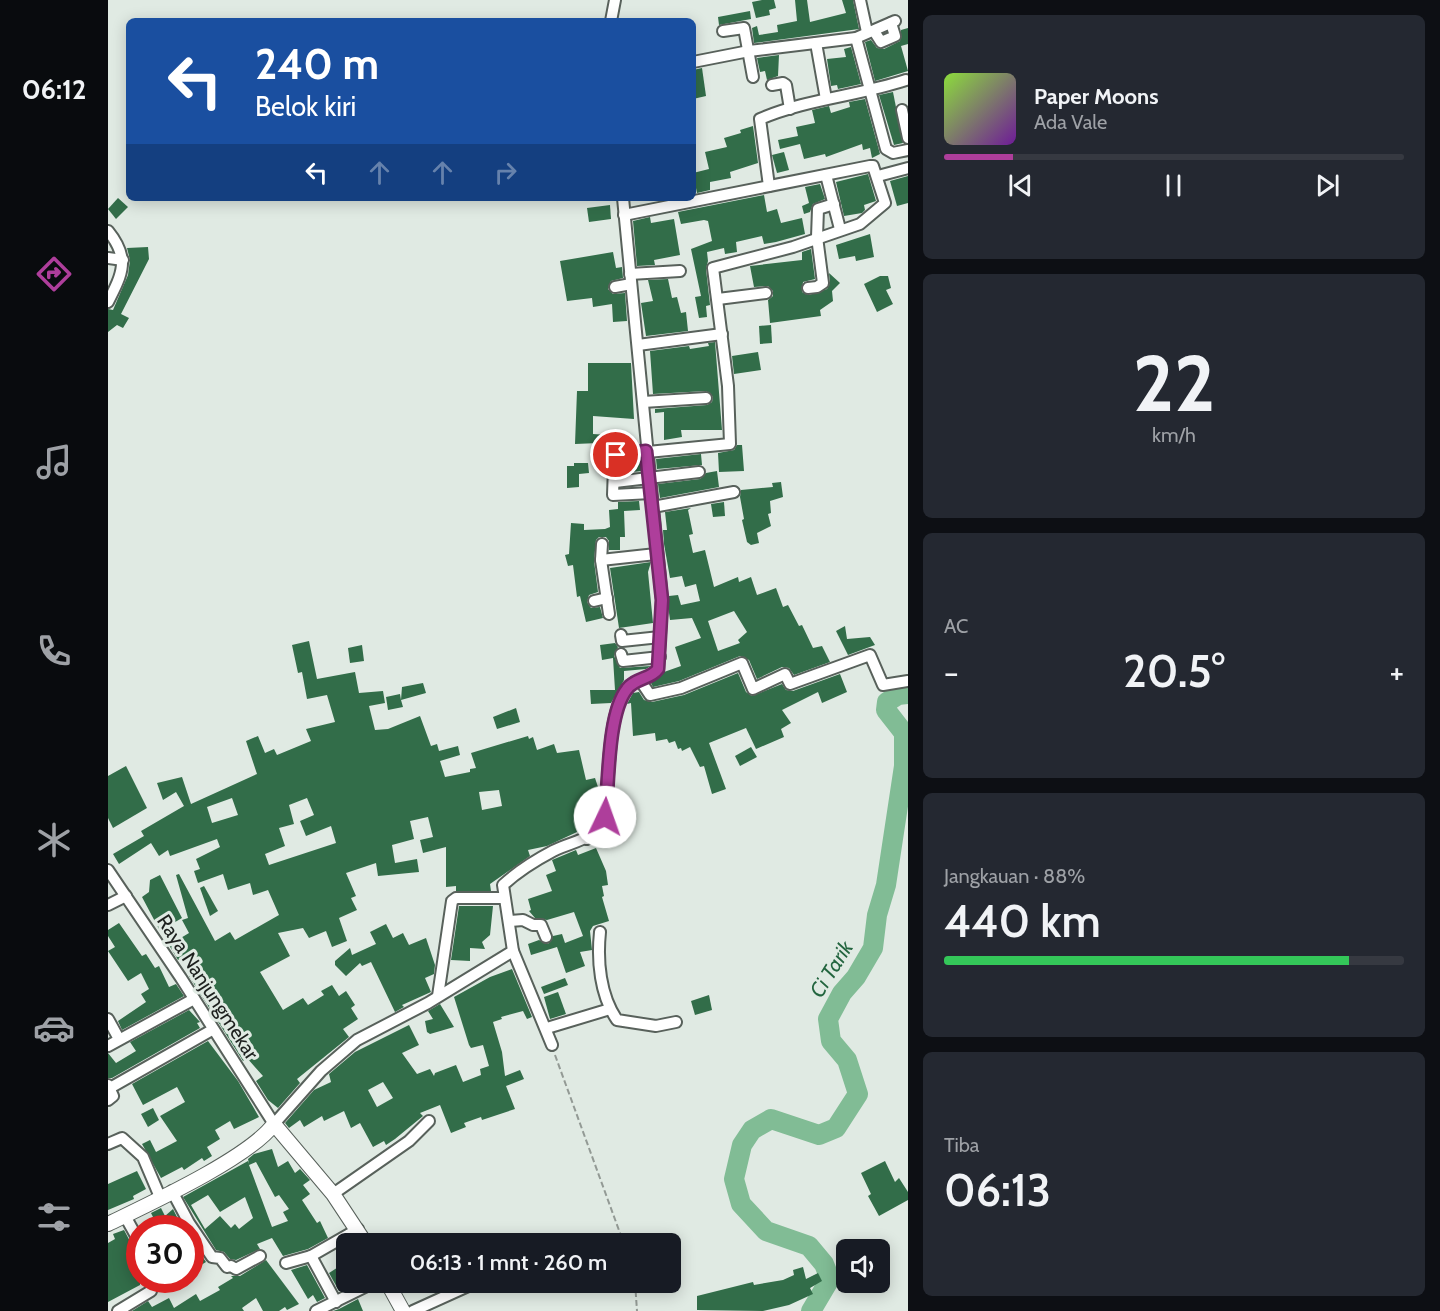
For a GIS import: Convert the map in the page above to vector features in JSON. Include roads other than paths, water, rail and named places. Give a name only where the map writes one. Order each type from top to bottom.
[{"type":"main road","name":"Raya Nanjungmekar","points":[[277,1121],[360,1233]]},
{"type":"main road","points":[[108,1224],[245,1151],[267,1134],[277,1121]]},
{"type":"main road","points":[[393,1293],[403,1311]]},
{"type":"street","points":[[612,18],[615,0]]},
{"type":"street","points":[[860,0],[871,31],[881,42],[895,36],[893,22]]},
{"type":"street","points":[[723,31],[744,28],[753,77]]},
{"type":"street","points":[[696,61],[749,51],[856,38],[871,31]]},
{"type":"street","points":[[856,38],[886,148],[893,153],[908,150]]},
{"type":"street","points":[[816,43],[826,99]]},
{"type":"street","points":[[769,186],[760,119],[826,99],[870,91],[906,80]]},
{"type":"street","points":[[772,85],[783,83],[786,85],[790,109]]},
{"type":"street","points":[[902,110],[908,138]]},
{"type":"street","points":[[616,455],[730,444],[728,386],[713,268],[717,265],[793,247],[864,222],[885,204],[873,166],[696,201]]},
{"type":"street","points":[[878,176],[908,168]]},
{"type":"street","points":[[826,175],[840,229]]},
{"type":"street","points":[[552,1045],[547,1028],[513,951],[510,921],[503,898],[503,885],[521,869],[556,849],[587,839],[605,817],[609,758],[623,694],[640,680],[656,672],[660,657],[662,600],[623,201]]},
{"type":"street","points":[[624,215],[694,201]]},
{"type":"street","points":[[808,288],[823,284],[817,237],[818,209],[834,204]]},
{"type":"street","points":[[108,231],[118,244],[123,260],[120,278],[108,302]]},
{"type":"street","points":[[108,258],[123,260]]},
{"type":"street","points":[[615,287],[630,279],[680,271]]},
{"type":"street","points":[[718,299],[766,293]]},
{"type":"street","points":[[638,345],[722,334]]},
{"type":"street","points":[[643,402],[706,398]]},
{"type":"street","points":[[615,438],[613,495],[615,497],[651,493]]},
{"type":"street","points":[[615,482],[699,472]]},
{"type":"street","points":[[653,507],[734,492]]},
{"type":"street","points":[[602,544],[601,560],[609,614]]},
{"type":"street","points":[[601,560],[656,554]]},
{"type":"street","points":[[594,601],[607,598]]},
{"type":"street","points":[[621,636],[622,641],[660,637]]},
{"type":"street","points":[[621,654],[623,661],[660,657]]},
{"type":"street","points":[[640,680],[650,695],[681,688],[742,663],[753,689],[785,674],[790,684],[870,655],[883,685],[908,681]]},
{"type":"street","points":[[582,822],[587,839]]},
{"type":"street","name":"Raya Nanjungmekar","points":[[108,870],[213,1030],[277,1121]]},
{"type":"street","points":[[108,905],[126,896]]},
{"type":"street","points":[[438,996],[452,901],[456,898],[503,898]]},
{"type":"street","points":[[510,921],[524,920],[531,925],[541,924],[546,937]]},
{"type":"street","points":[[600,932],[600,974],[610,1009],[618,1020],[656,1026],[676,1022]]},
{"type":"street","points":[[277,1121],[342,1051],[357,1040],[438,996],[513,951]]},
{"type":"street","points":[[108,1046],[194,999]]},
{"type":"street","points":[[547,1028],[610,1009]]},
{"type":"street","points":[[108,1019],[119,1039]]},
{"type":"street","points":[[109,1091],[213,1030]]},
{"type":"street","points":[[333,1194],[409,1141],[429,1121]]},
{"type":"street","points":[[108,1144],[122,1138],[138,1150],[166,1194],[212,1257],[220,1258],[227,1267],[231,1266],[236,1269],[260,1256]]},
{"type":"street","points":[[286,1263],[311,1256],[358,1229]]},
{"type":"street","points":[[311,1256],[336,1302]]},
{"type":"street","points":[[118,1311],[148,1293]]},
{"type":"street","points":[[316,1311],[354,1293]]},
{"type":"street","points":[[414,1311],[453,1293]]},
{"type":"waterway","name":"Ci Tarik","points":[[811,1311],[830,1279],[824,1264],[809,1246],[766,1231],[741,1204],[734,1179],[742,1145],[752,1130],[771,1119],[819,1135],[836,1128],[858,1094],[847,1060],[831,1041],[828,1019],[842,993],[856,977],[873,948],[877,915],[886,885],[904,766],[904,733],[886,710],[887,702],[898,695],[908,694]]}]
